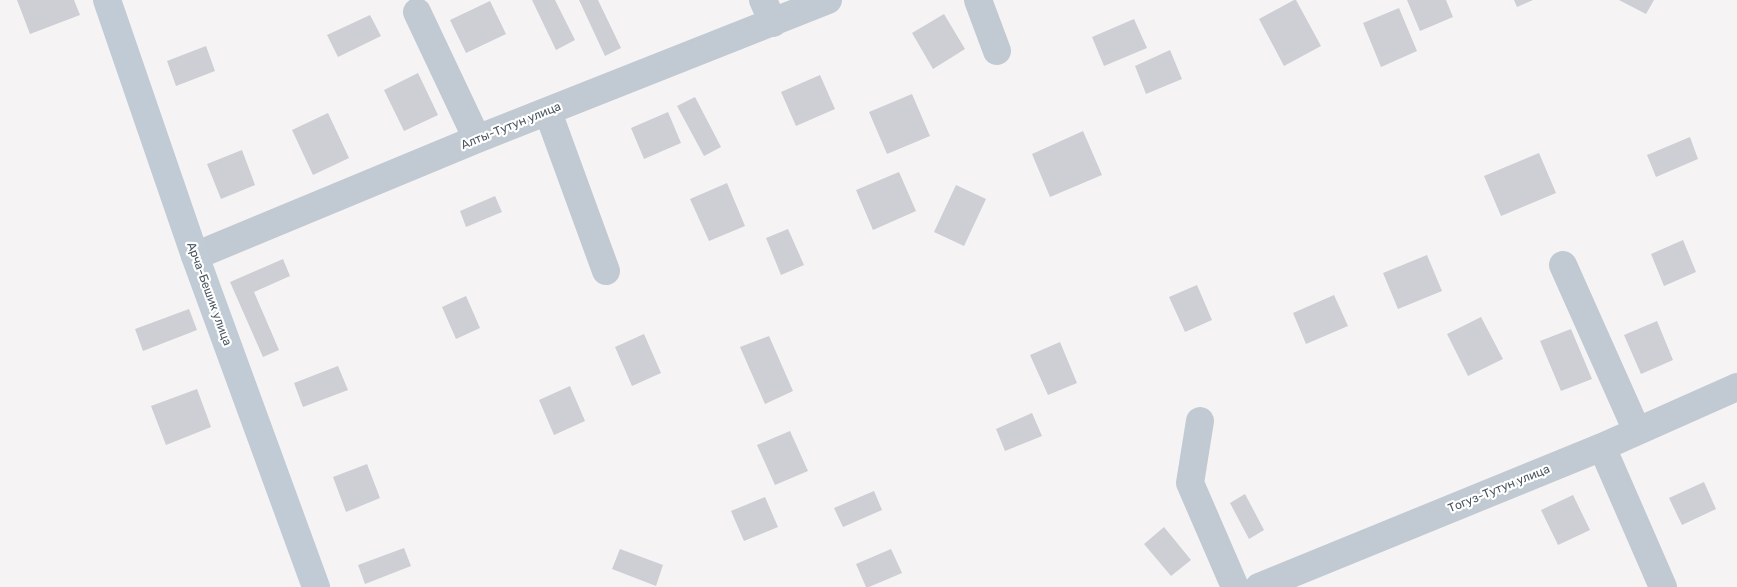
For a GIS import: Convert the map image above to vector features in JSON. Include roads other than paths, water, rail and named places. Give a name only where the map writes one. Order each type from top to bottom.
[{"type":"street","name":"Арча-Бешик улица","points":[[107,0],[195,256],[316,587]]},
{"type":"street","name":"Алты-Тутун улица","points":[[195,256],[477,139],[548,112],[768,11],[828,0]]},
{"type":"street","points":[[978,0],[997,51]]},
{"type":"street","points":[[417,12],[477,139]]},
{"type":"street","points":[[548,112],[606,271]]},
{"type":"street","points":[[1563,266],[1638,431]]},
{"type":"street","name":"Тогуз-Тутун улица","points":[[1265,586],[1638,431],[1737,387]]},
{"type":"street","points":[[1200,422],[1190,483],[1235,587]]},
{"type":"street","points":[[1602,446],[1663,587]]}]
